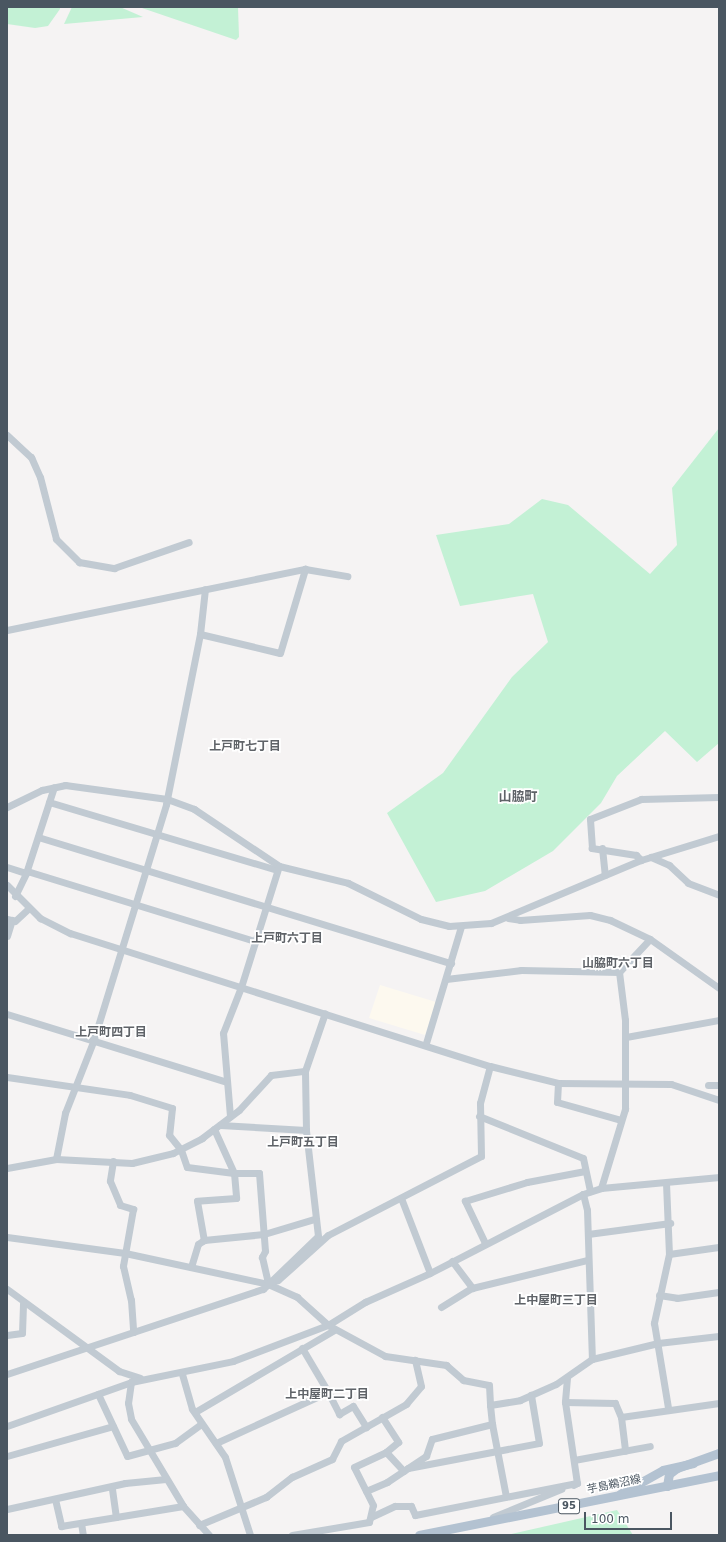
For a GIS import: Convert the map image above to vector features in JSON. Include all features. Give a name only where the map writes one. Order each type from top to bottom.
[{"type":"main road","points":[[615,1497],[663,1470],[719,1453]]},
{"type":"main road","points":[[667,1486],[669,1474],[693,1462]]},
{"type":"main road","name":"芋島鵜沼線","points":[[419,1535],[719,1475]]},
{"type":"street","points":[[7,435],[30,457],[40,477],[56,539],[79,562],[114,568],[189,542]]},
{"type":"street","points":[[200,634],[280,653],[305,569]]},
{"type":"street","points":[[7,630],[305,569],[347,576]]},
{"type":"street","points":[[56,1159],[65,1113],[78,1086],[93,1042],[167,798],[200,634],[205,589]]},
{"type":"street","points":[[7,807],[54,787],[81,786],[167,798],[194,809],[278,868]]},
{"type":"street","points":[[15,896],[27,872],[54,787]]},
{"type":"street","points":[[641,860],[636,855],[602,848],[592,848],[589,821],[594,816],[641,799],[719,797]]},
{"type":"street","points":[[49,802],[278,868],[348,883],[429,922],[461,926],[508,918],[641,860],[719,836]]},
{"type":"street","points":[[38,837],[451,963]]},
{"type":"street","points":[[602,848],[605,875]]},
{"type":"street","points":[[651,857],[669,865],[688,883],[719,895]]},
{"type":"street","points":[[7,867],[255,941]]},
{"type":"street","points":[[230,1116],[222,1033],[242,987],[278,868]]},
{"type":"street","points":[[7,886],[28,909],[59,929],[121,950],[426,1043],[490,1066],[558,1083],[682,1086],[719,1100]]},
{"type":"street","points":[[7,936],[10,919],[28,909]]},
{"type":"street","points":[[508,918],[520,920],[590,914],[626,926],[650,939],[719,988]]},
{"type":"street","points":[[426,1043],[461,926]]},
{"type":"street","points":[[446,979],[521,970],[619,972],[650,939]]},
{"type":"street","points":[[601,1188],[625,1109],[622,1084],[626,1037],[619,972]]},
{"type":"street","points":[[7,1374],[87,1349],[132,1332],[263,1289],[318,1236],[314,1219],[306,1130],[305,1071],[325,1013]]},
{"type":"street","points":[[7,1014],[93,1042],[226,1082]]},
{"type":"street","points":[[626,1037],[719,1020]]},
{"type":"street","points":[[268,1284],[278,1280],[328,1235],[480,1156],[479,1116],[490,1066]]},
{"type":"street","points":[[7,1168],[56,1159],[132,1162],[181,1150],[217,1127],[271,1075],[305,1071]]},
{"type":"street","points":[[7,1077],[78,1086],[130,1095],[172,1108],[169,1135],[181,1150],[187,1167],[234,1173],[259,1173],[264,1234],[262,1258],[268,1284]]},
{"type":"street","points":[[558,1083],[557,1102],[621,1120]]},
{"type":"street","points":[[708,1085],[719,1085]]},
{"type":"street","points":[[479,1116],[583,1158],[590,1191]]},
{"type":"street","points":[[217,1127],[306,1130]]},
{"type":"street","points":[[204,1240],[197,1201],[236,1198],[234,1173],[217,1127]]},
{"type":"street","points":[[113,1161],[110,1181],[120,1205],[133,1209],[124,1253],[123,1266],[131,1300],[132,1332]]},
{"type":"street","points":[[485,1243],[465,1201],[527,1182],[585,1171]]},
{"type":"street","points":[[7,1426],[131,1382],[182,1374],[234,1361],[328,1325],[365,1302],[430,1273],[485,1243],[590,1191],[601,1188],[719,1177]]},
{"type":"street","points":[[666,1183],[670,1223],[669,1254],[654,1323],[668,1408]]},
{"type":"street","points":[[583,1194],[588,1234],[587,1260],[592,1359]]},
{"type":"street","points":[[401,1198],[430,1273]]},
{"type":"street","points":[[191,1267],[198,1244],[204,1240],[264,1234],[314,1219]]},
{"type":"street","points":[[588,1234],[670,1223]]},
{"type":"street","points":[[7,1237],[124,1253],[268,1284],[297,1296],[334,1330],[385,1356],[446,1365],[463,1380],[489,1385],[492,1424],[506,1497]]},
{"type":"street","points":[[669,1254],[719,1247]]},
{"type":"street","points":[[441,1307],[472,1288],[587,1260]]},
{"type":"street","points":[[452,1261],[472,1288]]},
{"type":"street","points":[[7,1289],[23,1303],[87,1349],[134,1378],[153,1378]]},
{"type":"street","points":[[659,1295],[677,1298],[719,1292]]},
{"type":"street","points":[[7,1335],[22,1334],[23,1303]]},
{"type":"street","points":[[195,1412],[334,1330]]},
{"type":"street","points":[[490,1405],[531,1395],[567,1378],[592,1359],[658,1342],[719,1336]]},
{"type":"street","points":[[302,1348],[339,1414],[353,1406],[366,1427]]},
{"type":"street","points":[[199,1525],[266,1497],[292,1477],[332,1459],[342,1441],[406,1404],[421,1386],[415,1360]]},
{"type":"street","points":[[182,1374],[195,1412],[201,1424],[225,1457],[250,1535]]},
{"type":"street","points":[[567,1378],[566,1402],[577,1483]]},
{"type":"street","points":[[131,1382],[128,1403],[131,1419],[151,1450],[166,1479],[183,1506],[209,1535]]},
{"type":"street","points":[[216,1443],[328,1392]]},
{"type":"street","points":[[98,1394],[127,1456],[175,1443],[201,1424]]},
{"type":"street","points":[[406,1470],[497,1450],[539,1443],[531,1395]]},
{"type":"street","points":[[566,1402],[614,1403],[621,1416],[625,1450]]},
{"type":"street","points":[[621,1416],[668,1408],[719,1404]]},
{"type":"street","points":[[292,1535],[369,1522],[373,1505],[354,1467],[386,1452],[398,1442],[382,1417]]},
{"type":"street","points":[[366,1490],[406,1470],[426,1456],[432,1439],[492,1424]]},
{"type":"street","points":[[7,1456],[113,1426]]},
{"type":"street","points":[[574,1460],[650,1446]]},
{"type":"street","points":[[386,1452],[406,1470]]},
{"type":"street","points":[[7,1509],[112,1489],[125,1483],[166,1479]]},
{"type":"street","points":[[370,1517],[395,1506],[412,1506],[415,1515],[577,1483]]},
{"type":"street","points":[[478,1524],[577,1483]]},
{"type":"street","points":[[112,1489],[116,1517]]},
{"type":"street","points":[[55,1499],[61,1526],[183,1506]]},
{"type":"street","points":[[81,1523],[83,1535]]},
{"type":"shaded area","points":[[380,985],[436,1002],[425,1035],[369,1018]]},
{"type":"green space","points":[[7,7],[60,7],[60,9],[48,26],[35,28],[7,24]]},
{"type":"green space","points":[[72,7],[120,7],[143,17],[64,24]]},
{"type":"green space","points":[[139,7],[238,7],[239,37],[236,40]]},
{"type":"green space","points":[[719,428],[719,743],[697,762],[665,731],[617,776],[601,803],[553,851],[485,891],[436,902],[387,813],[443,773],[512,677],[548,642],[533,594],[460,606],[436,535],[509,524],[542,499],[568,505],[650,574],[677,545],[672,488]]},
{"type":"green space","points":[[617,1510],[633,1535],[507,1535]]},
{"type":"district","name":"上戸町七丁目","points":[[245,747]]},
{"type":"district","name":"山脇町","points":[[518,797]]},
{"type":"district","name":"上戸町六丁目","points":[[287,939]]},
{"type":"district","name":"山脇町六丁目","points":[[618,964]]},
{"type":"district","name":"上戸町四丁目","points":[[111,1033]]},
{"type":"district","name":"上戸町五丁目","points":[[303,1143]]},
{"type":"district","name":"上中屋町三丁目","points":[[556,1301]]},
{"type":"district","name":"上中屋町二丁目","points":[[327,1395]]}]
